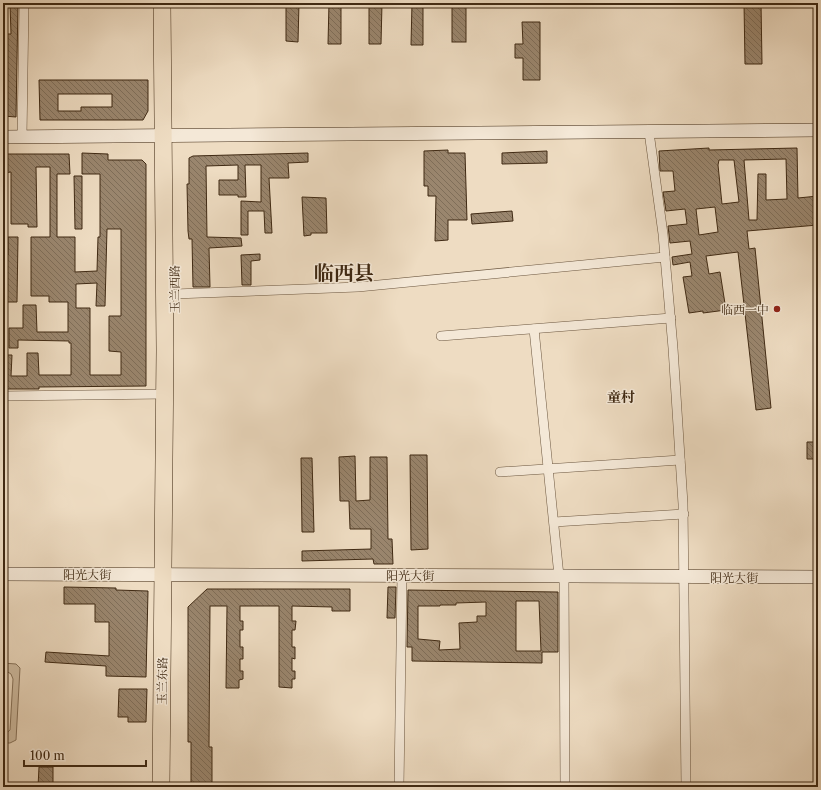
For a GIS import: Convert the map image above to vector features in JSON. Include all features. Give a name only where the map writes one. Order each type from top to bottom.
[{"type":"highway","name":"玉兰西路","points":[[162,3],[174,294],[168,575]]},
{"type":"highway","name":"玉兰西路","points":[[168,575],[165,394],[171,3]]},
{"type":"highway","name":"玉兰东路","points":[[161,787],[168,575]]},
{"type":"highway","name":"玉兰东路","points":[[168,575],[170,787]]},
{"type":"street","points":[[22,137],[24,3]]},
{"type":"street","points":[[3,137],[818,130]]},
{"type":"street","points":[[649,132],[665,256],[684,514],[686,787]]},
{"type":"street","points":[[174,294],[358,288],[665,256]]},
{"type":"street","points":[[441,336],[670,318]]},
{"type":"street","points":[[534,329],[561,576],[565,787]]},
{"type":"street","points":[[3,396],[165,394]]},
{"type":"street","points":[[500,472],[549,470],[680,460]]},
{"type":"street","points":[[554,522],[684,514]]},
{"type":"street","name":"阳光大街","points":[[3,574],[818,577]]},
{"type":"street","points":[[399,787],[402,576]]},
{"type":"shaded area","points":[[3,663],[16,664],[20,668],[16,740],[10,743],[3,743],[3,736],[10,730],[13,679],[11,674],[3,669]]},
{"type":"building","points":[[10,3],[18,3],[16,117],[3,116],[3,34],[11,34]]},
{"type":"building","points":[[286,3],[299,3],[298,42],[286,41]]},
{"type":"building","points":[[329,3],[341,3],[341,44],[328,44]]},
{"type":"building","points":[[369,3],[382,3],[381,44],[369,44]]},
{"type":"building","points":[[412,3],[423,3],[423,45],[411,45]]},
{"type":"building","points":[[452,3],[466,3],[466,42],[452,42]]},
{"type":"building","points":[[744,3],[761,3],[762,64],[745,64]]},
{"type":"building","points":[[522,22],[540,22],[540,80],[523,80],[523,58],[515,58],[515,44],[523,44]]},
{"type":"building","points":[[39,80],[148,80],[148,111],[143,120],[40,120]],"holes":[[[58,94],[112,94],[112,107],[81,107],[81,111],[58,111]]]},
{"type":"building","points":[[709,148],[709,150],[797,148],[798,198],[818,196],[818,225],[747,231],[749,249],[755,248],[771,408],[756,410],[738,252],[706,256],[709,274],[720,272],[726,310],[689,313],[683,277],[692,276],[690,262],[673,265],[672,257],[692,254],[690,241],[670,243],[668,226],[687,224],[685,209],[666,211],[663,192],[675,191],[673,171],[660,171],[659,151]],"holes":[[[786,159],[787,199],[766,200],[766,174],[758,174],[757,220],[749,220],[744,160]],[[719,160],[734,160],[739,202],[722,204],[718,165]],[[715,207],[718,232],[699,235],[696,209]]]},
{"type":"building","points":[[448,150],[448,153],[465,153],[467,220],[448,220],[448,240],[435,241],[436,196],[428,196],[428,186],[424,186],[424,151]]},
{"type":"building","points":[[547,151],[547,163],[502,164],[502,153]]},
{"type":"building","points":[[82,153],[108,154],[108,160],[142,160],[146,164],[146,386],[39,387],[39,389],[3,389],[3,355],[12,355],[11,376],[27,376],[27,353],[38,353],[39,375],[71,375],[71,343],[69,343],[69,341],[18,340],[18,348],[9,348],[9,328],[23,328],[23,305],[36,305],[37,332],[68,332],[68,302],[49,302],[49,296],[31,296],[31,237],[50,237],[50,167],[36,167],[37,227],[28,227],[28,224],[11,224],[11,172],[3,173],[3,154],[69,154],[70,174],[57,174],[57,237],[75,237],[75,272],[97,271],[98,237],[100,237],[100,174],[82,174]],"holes":[[[107,229],[121,229],[121,316],[109,316],[109,351],[121,352],[121,375],[90,375],[90,308],[76,308],[76,284],[97,283],[96,306],[105,306]]]},
{"type":"building","points":[[308,153],[308,162],[288,163],[289,178],[269,178],[272,233],[265,233],[264,211],[248,211],[248,235],[241,235],[241,201],[261,202],[261,165],[245,165],[246,197],[238,197],[238,195],[219,195],[219,180],[238,180],[238,165],[206,166],[207,237],[241,238],[242,246],[209,248],[210,287],[193,287],[192,239],[189,239],[188,231],[187,184],[189,184],[189,158],[193,156]]},
{"type":"building","points":[[74,176],[82,176],[82,229],[75,229]]},
{"type":"building","points":[[302,197],[326,198],[327,233],[311,233],[311,235],[304,236]]},
{"type":"building","points":[[512,211],[513,221],[472,224],[471,214]]},
{"type":"building","points":[[8,237],[18,237],[17,302],[7,302],[7,264],[3,264],[3,254],[8,255]]},
{"type":"building","points":[[260,254],[260,260],[251,261],[251,285],[242,285],[241,255]]},
{"type":"building","points":[[807,442],[815,442],[816,459],[807,459]]},
{"type":"building","points":[[410,455],[427,455],[428,549],[411,550]]},
{"type":"building","points":[[355,456],[356,501],[370,500],[370,457],[387,457],[388,539],[392,539],[393,564],[374,564],[373,559],[302,561],[302,551],[371,549],[371,529],[350,529],[349,501],[340,501],[339,457]]},
{"type":"building","points":[[301,458],[312,458],[314,532],[302,532]]},
{"type":"building","points":[[64,587],[116,588],[116,590],[148,591],[146,677],[106,676],[106,666],[45,662],[46,652],[109,656],[109,622],[95,622],[95,604],[64,604]]},
{"type":"building","points":[[388,587],[396,587],[395,618],[387,618]]},
{"type":"building","points":[[207,589],[350,589],[350,611],[332,611],[332,607],[292,606],[292,621],[296,621],[295,630],[292,630],[292,647],[295,647],[295,659],[292,658],[292,671],[295,671],[295,679],[292,679],[292,688],[279,687],[279,606],[240,606],[240,621],[243,621],[243,630],[240,630],[240,647],[243,647],[243,659],[240,659],[240,671],[243,671],[243,679],[239,680],[239,688],[226,688],[227,606],[210,606],[209,747],[212,747],[212,787],[191,787],[191,742],[188,742],[188,607]]},
{"type":"building","points":[[408,590],[558,592],[558,652],[542,652],[542,663],[412,661],[412,647],[407,647]],"holes":[[[516,601],[539,601],[541,651],[516,651]],[[486,602],[486,616],[477,616],[477,622],[459,623],[460,649],[439,650],[440,641],[418,639],[418,606],[440,606],[456,605],[456,603]]]},
{"type":"building","points":[[119,689],[147,689],[146,722],[128,722],[128,717],[118,717]]},
{"type":"building","points":[[39,767],[53,767],[53,787],[38,787]]},
{"type":"place","name":"临西一中","points":[[777,309]]},
{"type":"district","name":"临西县","points":[[344,273]]},
{"type":"district","name":"童村","points":[[621,397]]}]
